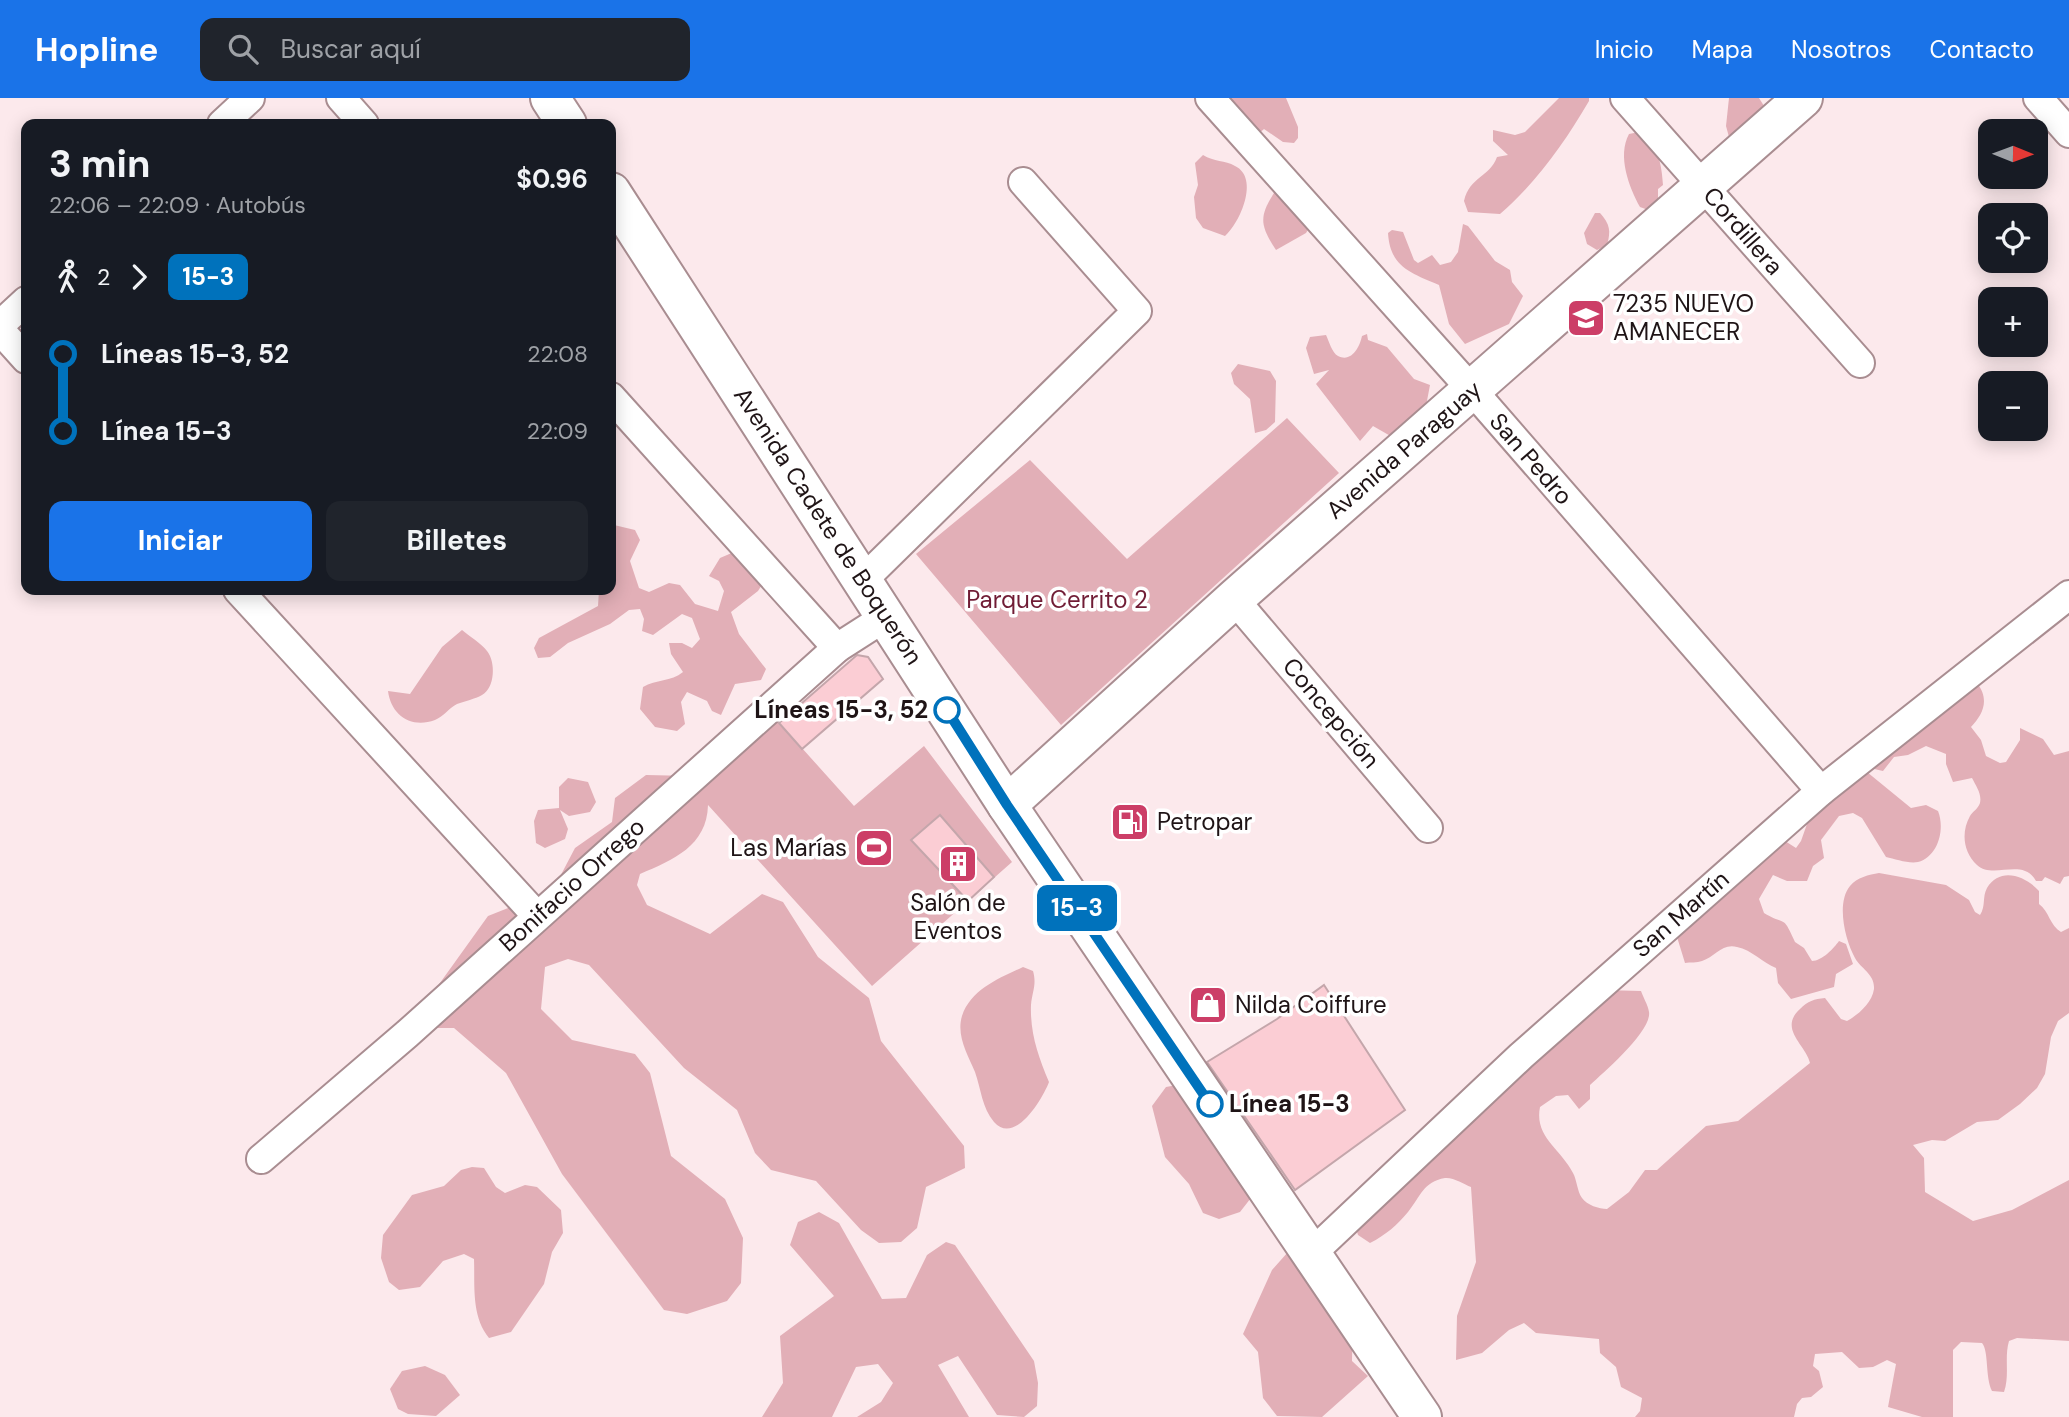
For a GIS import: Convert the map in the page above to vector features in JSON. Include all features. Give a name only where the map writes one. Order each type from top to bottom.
[{"type":"main road","points":[[550,98],[564,119]]},
{"type":"main road","name":"Avenida Paraguay","points":[[1007,805],[1234,599],[1705,188],[1803,98]]},
{"type":"main road","name":"Avenida Cadete de Boquerón","points":[[616,200],[1007,805],[1422,1417]]},
{"type":"street","points":[[227,119],[250,98]]},
{"type":"street","points":[[341,98],[360,119]]},
{"type":"street","name":"San Pedro","points":[[1210,98],[1472,390],[1821,791]]},
{"type":"street","name":"Cordillera","points":[[1625,98],[1860,363]]},
{"type":"street","points":[[2038,98],[2069,132]]},
{"type":"street","points":[[863,580],[1137,311],[1023,182]]},
{"type":"street","points":[[21,307],[0,328],[21,353]]},
{"type":"street","points":[[616,403],[837,648]]},
{"type":"street","points":[[243,595],[537,916]]},
{"type":"street","name":"San Martín","points":[[1311,1254],[1521,1056],[1821,791],[2069,595]]},
{"type":"street","name":"Concepción","points":[[1234,599],[1428,828]]},
{"type":"street","name":"Bonifacio Orrego","points":[[261,1159],[407,1034],[837,648],[887,616]]},
{"type":"green space","points":[[1211,98],[1286,98],[1298,127],[1298,138],[1294,143],[1283,142],[1264,129],[1256,136]]},
{"type":"green space","points":[[1559,98],[1589,98],[1589,101],[1549,161],[1526,189],[1500,214],[1468,212],[1464,201],[1471,187],[1494,164],[1497,157],[1508,155],[1493,141],[1493,130],[1515,135],[1525,132]]},
{"type":"green space","points":[[1729,98],[1759,98],[1764,106],[1762,117],[1739,142],[1729,137],[1726,126]]},
{"type":"green space","points":[[1639,132],[1651,141],[1662,170],[1663,185],[1658,189],[1658,201],[1651,211],[1640,207],[1624,161],[1629,134]]},
{"type":"green space","points":[[1203,155],[1235,166],[1246,180],[1245,201],[1231,230],[1225,236],[1203,228],[1196,218],[1194,197],[1198,185],[1195,163]]},
{"type":"green space","points":[[1276,190],[1312,223],[1306,233],[1276,250],[1266,233],[1263,220],[1266,207]]},
{"type":"green space","points":[[1595,213],[1600,213],[1603,217],[1609,232],[1607,245],[1597,250],[1587,244],[1584,233]]},
{"type":"green space","points":[[1463,224],[1468,226],[1495,261],[1510,270],[1512,282],[1523,296],[1509,324],[1465,344],[1449,324],[1439,285],[1411,272],[1398,261],[1393,254],[1388,233],[1392,230],[1403,232],[1414,260],[1418,263],[1432,255],[1440,265],[1451,262],[1458,252]]},
{"type":"green space","points":[[1367,334],[1368,340],[1387,347],[1414,379],[1430,385],[1422,427],[1394,438],[1373,426],[1360,441],[1316,384],[1329,370],[1314,374],[1306,348],[1310,337],[1326,335],[1334,352],[1343,358],[1355,352],[1362,336]]},
{"type":"green space","points":[[1238,364],[1270,371],[1276,381],[1275,422],[1266,430],[1255,433],[1250,399],[1234,384],[1231,373]]},
{"type":"green space","name":"Parque Cerrito 2","points":[[1287,418],[1339,473],[1061,725],[916,554],[1030,460],[1127,559]]},
{"type":"green space","points":[[616,525],[635,530],[640,540],[630,561],[639,588],[649,592],[669,583],[680,585],[695,604],[718,611],[724,591],[719,581],[709,576],[720,558],[741,549],[765,580],[758,591],[731,612],[739,634],[766,669],[761,680],[735,684],[721,715],[712,711],[707,701],[687,692],[681,702],[685,724],[677,731],[655,727],[640,709],[643,687],[683,672],[671,654],[669,643],[682,643],[692,648],[700,639],[692,618],[682,614],[653,635],[642,631],[644,619],[640,609],[629,610],[610,624],[568,643],[550,657],[538,658],[534,648],[539,638],[598,606],[599,595],[616,595]]},
{"type":"green space","points":[[462,630],[482,645],[490,656],[493,675],[490,687],[482,695],[457,704],[435,720],[418,723],[404,718],[393,707],[388,691],[410,694],[442,647]]},
{"type":"green space","points":[[1977,683],[1984,701],[1979,717],[1971,727],[1981,740],[1986,756],[2000,763],[2006,762],[2020,740],[2020,728],[2043,739],[2054,755],[2069,751],[2069,876],[2064,877],[2060,884],[2045,877],[2042,881],[2036,881],[2024,870],[1984,869],[1972,860],[1966,848],[1965,829],[1970,816],[1980,803],[1979,793],[1972,778],[1953,782],[1946,764],[1946,754],[1926,746],[1908,755],[1894,757],[1883,771],[1870,768]]},
{"type":"green space","points":[[775,718],[854,806],[924,746],[1012,862],[872,986],[708,805],[702,831],[695,841],[676,857],[640,874],[637,885],[647,905],[710,934],[762,894],[783,902],[818,957],[869,998],[881,1041],[964,1146],[965,1168],[926,1187],[917,1228],[901,1242],[879,1243],[861,1230],[816,1181],[771,1170],[755,1153],[737,1110],[684,1068],[589,965],[568,959],[545,967],[541,1009],[572,1040],[635,1054],[650,1073],[671,1156],[725,1199],[743,1238],[741,1283],[727,1301],[687,1314],[664,1310],[562,1174],[506,1073],[454,1028],[431,1028],[422,1008],[488,916],[553,890],[575,848],[612,822],[615,798],[646,775],[691,776]]},
{"type":"green space","points":[[1867,772],[1911,808],[1926,805],[1938,811],[1940,833],[1931,854],[1918,862],[1886,857],[1862,818],[1853,813],[1839,816],[1821,840],[1824,858],[1813,866],[1807,881],[1787,881],[1773,875],[1759,899],[1764,913],[1786,924],[1795,942],[1804,948],[1812,961],[1824,957],[1839,941],[1846,944],[1853,964],[1836,974],[1834,987],[1791,999],[1778,983],[1776,968],[1748,951],[1732,946],[1700,962],[1685,963],[1677,937],[1785,841],[1796,848],[1813,807]]},
{"type":"green space","points":[[568,778],[588,782],[596,802],[590,812],[569,816],[560,810],[568,829],[565,839],[545,848],[536,843],[534,821],[538,810],[559,808],[559,787]]},
{"type":"green space","points":[[1879,873],[1946,885],[1969,900],[1975,912],[1980,915],[1987,888],[1992,881],[2006,875],[2020,878],[2039,891],[2039,904],[2057,929],[2061,932],[2069,928],[2069,1013],[2058,1021],[2051,1037],[2045,1074],[2037,1088],[1998,1120],[1977,1122],[1945,1141],[1932,1140],[1913,1145],[1924,1158],[1925,1192],[1973,1221],[2012,1210],[2069,1180],[2069,1341],[2017,1338],[2009,1341],[2004,1392],[1992,1391],[1982,1343],[1961,1342],[1953,1350],[1953,1417],[1922,1417],[1888,1407],[1896,1364],[1887,1360],[1873,1367],[1859,1368],[1842,1352],[1815,1354],[1813,1366],[1819,1371],[1823,1387],[1811,1397],[1802,1398],[1797,1404],[1794,1417],[1635,1417],[1640,1411],[1642,1398],[1621,1387],[1616,1367],[1600,1353],[1599,1339],[1536,1333],[1524,1323],[1509,1330],[1482,1353],[1456,1360],[1457,1316],[1476,1262],[1471,1187],[1448,1178],[1432,1183],[1423,1190],[1395,1225],[1370,1243],[1358,1235],[1355,1225],[1603,990],[1641,991],[1649,1012],[1643,1030],[1626,1051],[1590,1085],[1590,1099],[1579,1109],[1568,1095],[1556,1096],[1540,1107],[1539,1117],[1545,1135],[1573,1173],[1579,1192],[1587,1203],[1607,1209],[1629,1192],[1645,1170],[1657,1170],[1706,1126],[1738,1121],[1810,1063],[1792,1030],[1794,1016],[1800,1009],[1814,1000],[1825,998],[1841,1019],[1847,1021],[1860,1012],[1873,994],[1874,984],[1855,958],[1848,942],[1843,902],[1850,886],[1856,880]]},
{"type":"green space","points":[[1023,967],[1033,971],[1033,1035],[1049,1082],[1027,1117],[1011,1128],[1002,1128],[990,1117],[984,1105],[964,1045],[961,1023],[972,998],[996,980]]},
{"type":"green space","points":[[1177,1085],[1254,1194],[1240,1212],[1219,1219],[1203,1213],[1189,1184],[1165,1157],[1152,1106],[1166,1087]]},
{"type":"green space","points":[[484,1168],[496,1187],[505,1193],[525,1185],[537,1187],[561,1210],[563,1233],[552,1252],[544,1284],[511,1332],[489,1338],[479,1320],[477,1310],[474,1259],[464,1254],[443,1261],[420,1287],[399,1290],[389,1282],[381,1258],[383,1235],[412,1195],[444,1186],[461,1170]]},
{"type":"green space","points":[[819,1212],[839,1223],[882,1299],[906,1298],[927,1255],[946,1242],[955,1245],[1034,1361],[1038,1383],[1037,1406],[1024,1417],[997,1415],[958,1356],[938,1365],[969,1417],[857,1417],[881,1402],[893,1383],[878,1364],[856,1367],[832,1417],[762,1417],[783,1383],[780,1336],[834,1296],[790,1245],[798,1222]]},
{"type":"green space","points":[[1288,1252],[1353,1302],[1352,1361],[1368,1376],[1322,1417],[1277,1416],[1263,1398],[1258,1352],[1243,1334],[1272,1270]]},
{"type":"green space","points":[[425,1366],[445,1375],[460,1395],[436,1416],[408,1414],[398,1409],[390,1389],[402,1371]]},
{"type":"building","points":[[857,655],[868,657],[883,679],[802,749],[779,723]]},
{"type":"building","name":"Salón de Eventos","points":[[940,815],[994,877],[968,901],[911,840]]},
{"type":"building","points":[[1324,985],[1405,1110],[1295,1190],[1207,1062],[1277,1019]]},
{"type":"bus line","name":"15-3","points":[[947,710],[1007,805],[1210,1104]]},
{"type":"place","name":"7235 NUEVO AMANECER","points":[[1586,318]]},
{"type":"place","name":"Líneas 15-3, 52","points":[[947,710]]},
{"type":"place","name":"Petropar","points":[[1130,822]]},
{"type":"place","name":"Las Marías","points":[[874,848]]},
{"type":"place","name":"Salón de Eventos","points":[[958,864]]},
{"type":"place","name":"Nilda Coiffure","points":[[1208,1005]]},
{"type":"place","name":"Línea 15-3","points":[[1210,1104]]}]
